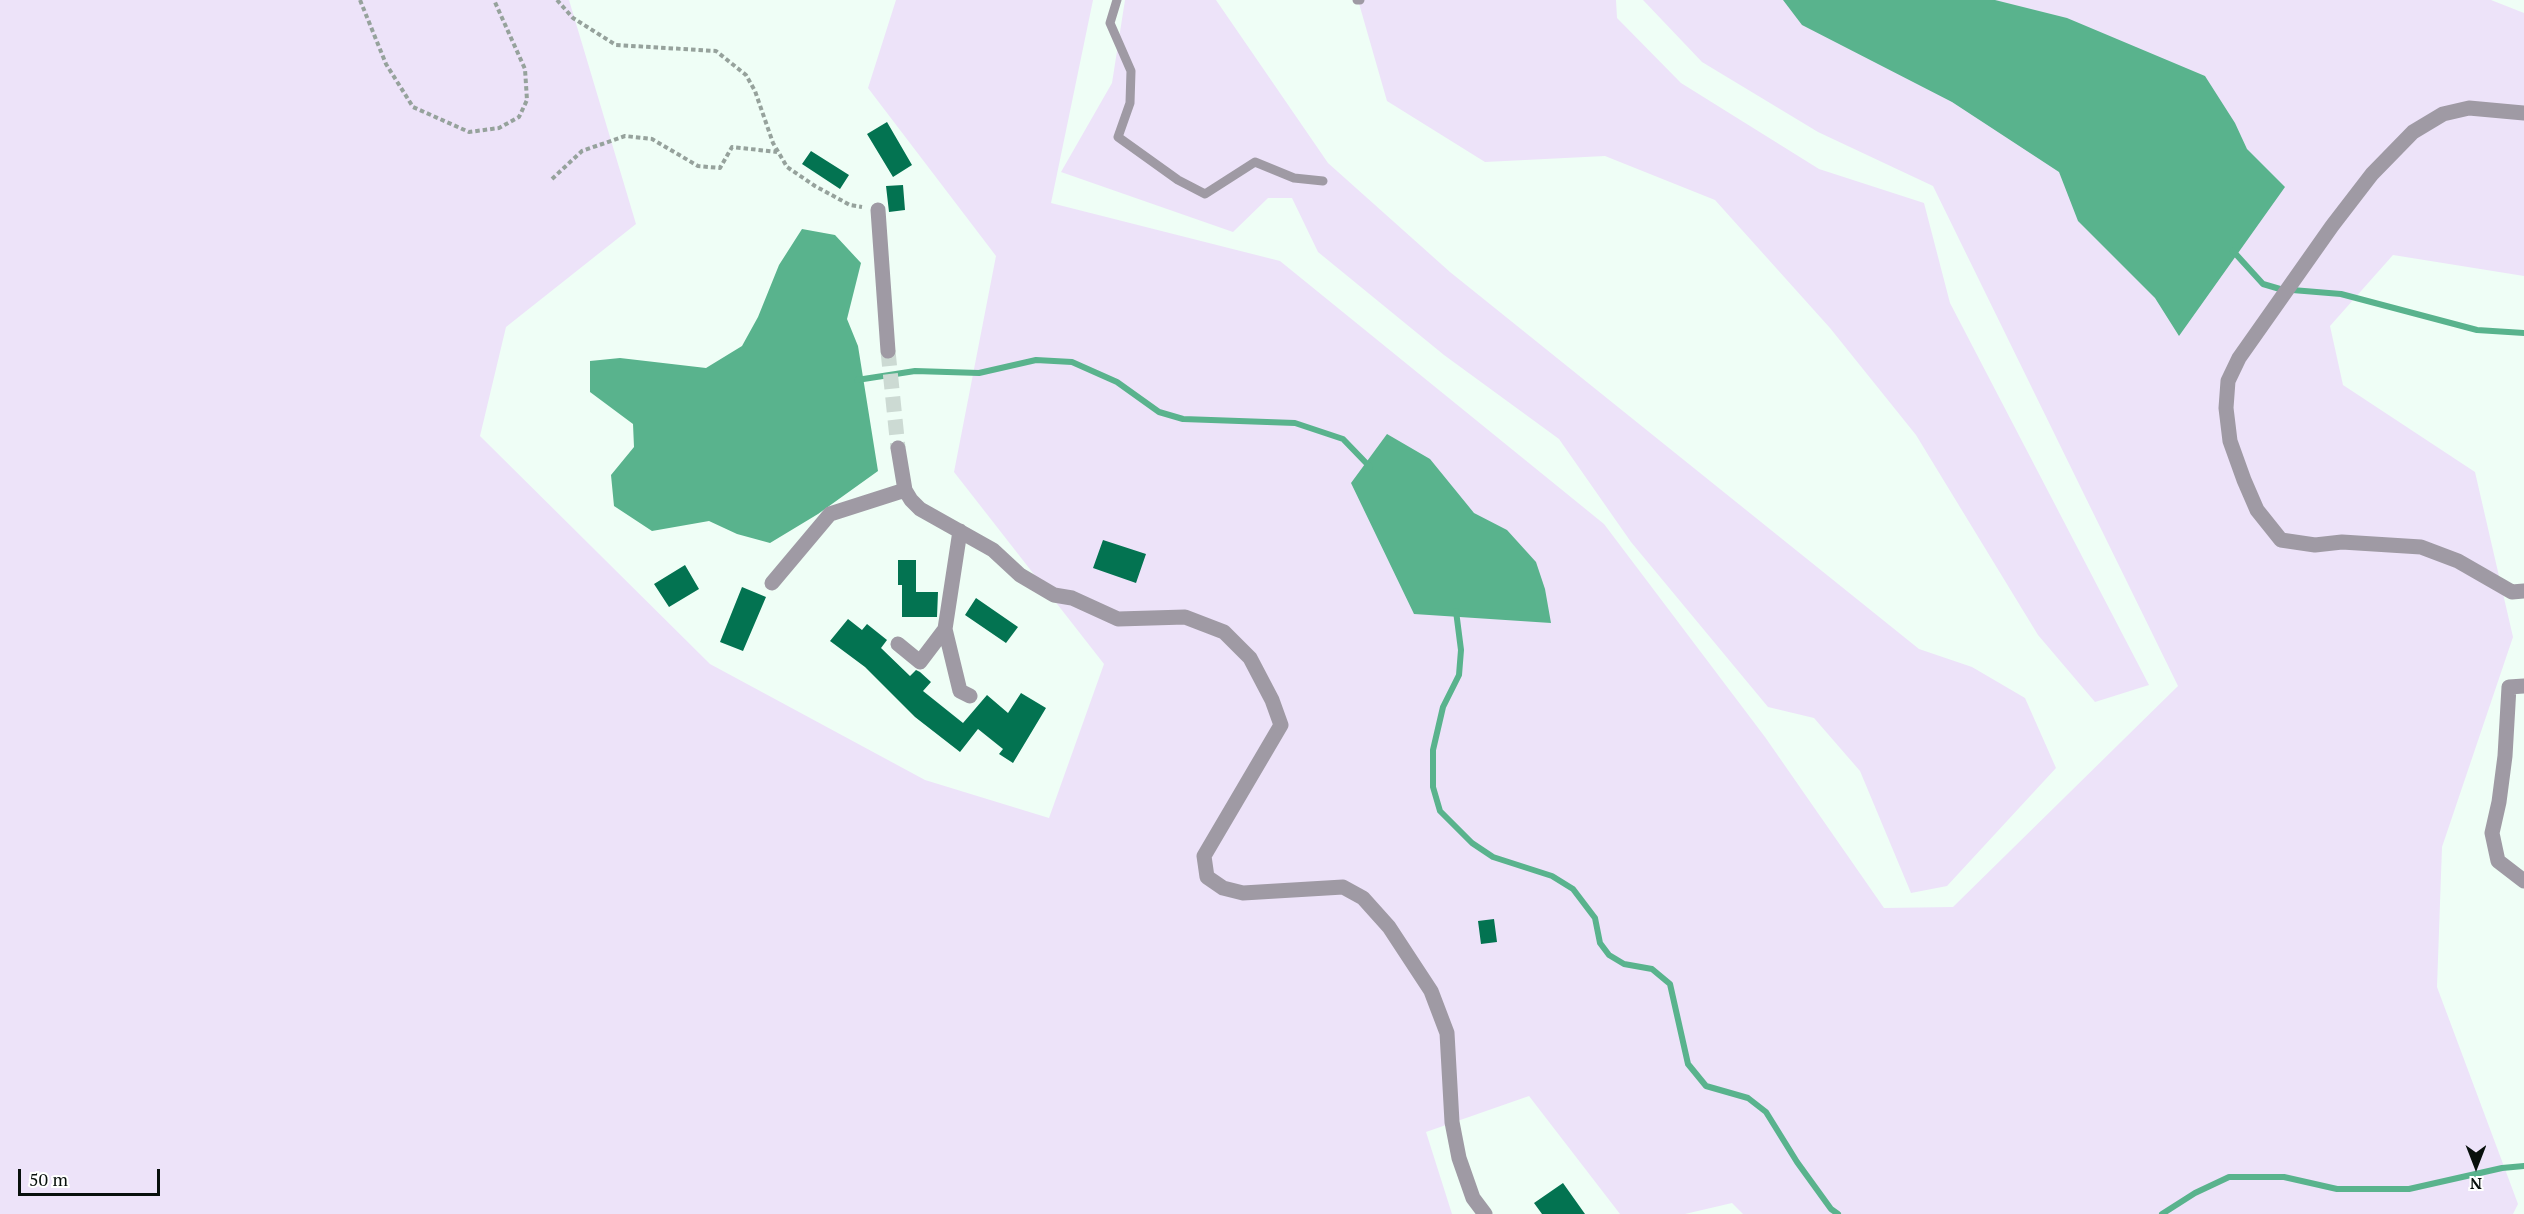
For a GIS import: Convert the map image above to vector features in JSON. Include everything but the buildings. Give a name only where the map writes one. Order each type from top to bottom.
[{"type":"street","points":[[2524,113],[2469,108],[2443,114],[2413,132],[2372,174],[2332,226],[2239,358],[2228,381],[2226,408],[2230,441],[2244,480],[2257,510],[2281,540],[2315,545],[2342,542],[2421,548],[2458,561],[2512,592],[2524,591]]},
{"type":"street","points":[[878,210],[888,351]]},
{"type":"street","points":[[898,448],[905,490],[910,500],[920,509],[993,550],[1020,575],[1054,595],[1072,598],[1118,619],[1185,616],[1224,632],[1250,658],[1272,700],[1281,725],[1204,856],[1207,877],[1223,888],[1243,893],[1343,887],[1364,898],[1389,927],[1431,991],[1447,1033],[1452,1122],[1459,1158],[1473,1198],[1485,1214]]},
{"type":"street","points":[[772,583],[830,514],[905,490]]},
{"type":"street","points":[[960,531],[945,629],[960,691],[970,696]]},
{"type":"street","points":[[898,644],[920,662],[945,629]]},
{"type":"street","points":[[2524,686],[2509,687],[2502,779],[2492,833],[2498,861],[2524,881]]},
{"type":"lane","points":[[1117,0],[1110,23],[1131,71],[1130,103],[1118,137],[1178,180],[1205,194],[1255,162],[1294,178],[1323,181]]},
{"type":"path","points":[[360,0],[386,64],[413,107],[469,132],[499,128],[519,117],[527,100],[525,69],[494,0]]},
{"type":"path","points":[[556,0],[573,18],[616,45],[716,51],[746,75],[755,91],[778,152],[787,167],[815,186],[850,205],[878,210]]},
{"type":"path","points":[[552,179],[582,151],[625,136],[652,139],[698,166],[720,168],[732,147],[778,152]]},
{"type":"shaded area","points":[[0,0],[569,0],[636,224],[506,327],[480,436],[710,664],[925,780],[1049,818],[1104,664],[954,472],[996,256],[868,88],[896,0],[1093,0],[1051,203],[1280,261],[1604,524],[1765,737],[1884,908],[1953,907],[2178,686],[1933,186],[1818,132],[1702,62],[1643,0],[2491,0],[2524,13],[2524,276],[2393,255],[2330,326],[2343,385],[2475,472],[2513,637],[2442,847],[2437,987],[2518,1204],[2513,1214],[1743,1214],[1732,1203],[1685,1214],[1620,1214],[1529,1096],[1426,1132],[1452,1214],[0,1214]]},
{"type":"shaded area","points":[[1125,0],[1216,0],[1328,163],[1450,272],[1919,649],[1972,667],[2025,698],[2056,768],[1947,886],[1911,893],[1860,771],[1814,718],[1768,707],[1631,542],[1559,439],[1444,355],[1318,252],[1292,198],[1268,198],[1233,232],[1061,172],[1112,83]]},
{"type":"shaded area","points":[[1358,0],[1616,0],[1617,18],[1681,83],[1819,169],[1924,203],[1950,303],[2149,685],[2095,702],[2038,635],[1916,435],[1830,328],[1715,200],[1605,156],[1485,162],[1387,101]]},
{"type":"shaded area","points":[[1783,0],[1995,0],[2067,18],[2205,76],[2235,123],[2247,149],[2285,187],[2179,336],[2155,298],[2078,221],[2059,172],[1952,102],[1802,25]]},
{"type":"shaded area","points":[[802,229],[835,235],[861,263],[847,319],[858,346],[878,471],[818,514],[770,543],[737,534],[709,521],[652,531],[614,506],[611,475],[634,447],[633,424],[590,392],[590,361],[620,358],[706,368],[742,346],[758,317],[779,265]]},
{"type":"shaded area","points":[[1387,434],[1430,459],[1474,513],[1507,530],[1536,562],[1545,589],[1551,623],[1414,614],[1351,483]]},
{"type":"waterway","points":[[2233,251],[2263,284],[2280,289],[2341,294],[2477,330],[2524,333]]},
{"type":"waterway","points":[[857,380],[915,371],[979,373],[1036,360],[1072,362],[1117,382],[1159,412],[1183,419],[1295,423],[1343,439],[1370,467]]},
{"type":"waterway","points":[[1456,611],[1461,650],[1459,675],[1443,707],[1433,750],[1433,787],[1440,811],[1472,843],[1493,857],[1552,876],[1573,889],[1595,918],[1600,943],[1609,955],[1624,964],[1652,969],[1670,984],[1688,1064],[1706,1086],[1748,1098],[1766,1112],[1797,1162],[1831,1209],[1838,1214]]},
{"type":"waterway","points":[[2162,1214],[2195,1193],[2229,1177],[2284,1177],[2337,1189],[2409,1189],[2502,1168],[2524,1166]]},
{"type":"tunnel","points":[[888,351],[898,448]]}]
